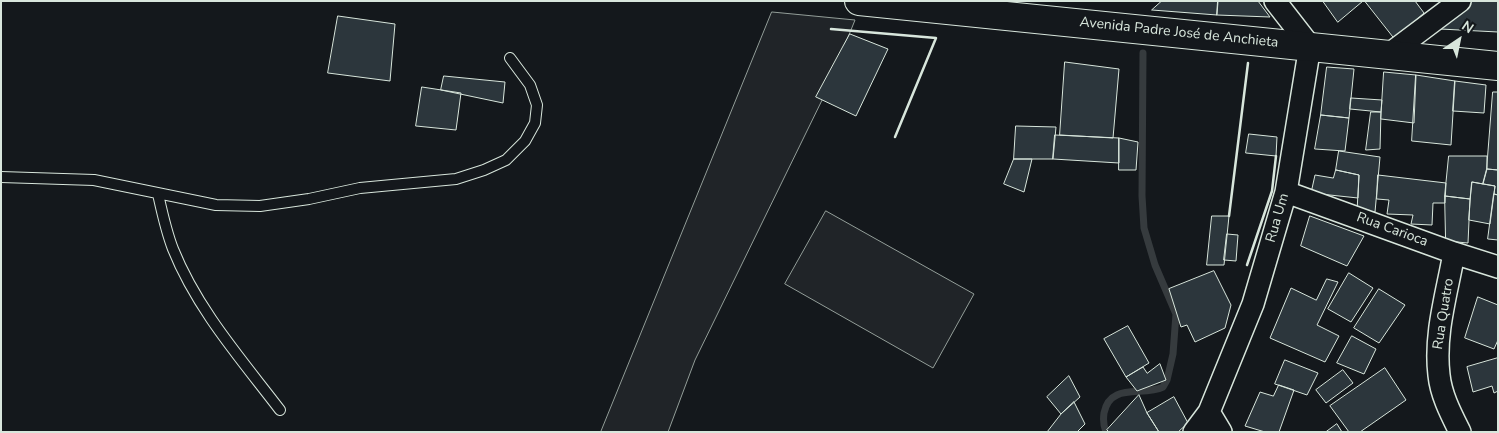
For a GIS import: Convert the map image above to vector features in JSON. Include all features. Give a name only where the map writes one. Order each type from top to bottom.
[{"type":"main road","name":"Avenida Padre José de Anchieta","points":[[859,1],[1498,66]]},
{"type":"street","points":[[1275,1],[1310,46]]},
{"type":"street","points":[[1388,55],[1460,1]]},
{"type":"street","name":"Rua Um","points":[[1194,432],[1209,412],[1253,304],[1286,192],[1310,46]]},
{"type":"street","name":"Rua Carioca","points":[[1286,192],[1498,267]]},
{"type":"street","name":"Rua Quatro","points":[[1454,253],[1438,344],[1439,375],[1443,394],[1460,432]]},
{"type":"street","points":[[1209,412],[1221,432]]},
{"type":"lane","points":[[1,177],[94,180],[216,205],[260,206],[309,199],[360,188],[456,179],[484,170],[506,160],[524,141],[535,123],[537,105],[530,85],[510,58]]},
{"type":"lane","points":[[158,194],[172,247],[200,302],[280,410]]},
{"type":"shaded area","points":[[772,12],[855,20],[826,92],[695,360],[668,432],[601,432]]},
{"type":"shaded area","points":[[826,211],[974,294],[933,368],[785,284]]},
{"type":"building","points":[[1162,1],[1218,1],[1217,15],[1152,10]]},
{"type":"building","points":[[1218,1],[1258,1],[1270,17],[1217,15]]},
{"type":"building","points":[[1323,1],[1363,1],[1338,22]]},
{"type":"building","points":[[1365,1],[1415,1],[1424,13],[1395,39]]},
{"type":"building","points":[[1470,1],[1498,1],[1498,32],[1440,29]]},
{"type":"building","points":[[338,16],[395,24],[390,81],[328,73]]},
{"type":"building","points":[[850,34],[888,49],[856,116],[816,97]]},
{"type":"building","points":[[1065,62],[1119,69],[1113,138],[1060,135]]},
{"type":"building","points":[[1327,67],[1354,69],[1349,118],[1321,115]]},
{"type":"building","points":[[1384,72],[1416,75],[1414,123],[1381,119]]},
{"type":"building","points":[[1416,75],[1455,81],[1451,145],[1412,141]]},
{"type":"building","points":[[444,76],[505,82],[503,103],[441,90]]},
{"type":"building","points":[[1455,81],[1486,85],[1484,113],[1453,111]]},
{"type":"building","points":[[422,87],[461,93],[456,130],[416,126]]},
{"type":"building","points":[[1493,92],[1498,92],[1498,170],[1487,169]]},
{"type":"building","points":[[1351,98],[1382,100],[1381,112],[1350,109]]},
{"type":"building","points":[[1371,112],[1381,112],[1380,149],[1366,150]]},
{"type":"building","points":[[1321,115],[1349,118],[1345,151],[1315,149]]},
{"type":"building","points":[[1016,126],[1056,127],[1053,159],[1014,159]]},
{"type":"building","points":[[1249,134],[1277,137],[1276,156],[1246,153]]},
{"type":"building","points":[[1055,135],[1119,138],[1119,163],[1053,159]]},
{"type":"building","points":[[1119,138],[1138,142],[1136,170],[1119,170]]},
{"type":"building","points":[[1339,151],[1380,157],[1375,212],[1357,211],[1359,175],[1336,170]]},
{"type":"building","points":[[1449,156],[1487,156],[1487,169],[1483,184],[1472,182],[1470,199],[1445,196]]},
{"type":"building","points":[[1014,159],[1032,159],[1024,192],[1004,184]]},
{"type":"building","points":[[1487,169],[1498,170],[1498,195],[1494,194],[1495,186],[1483,184]]},
{"type":"building","points":[[1336,170],[1359,175],[1358,198],[1311,193],[1315,175],[1333,178]]},
{"type":"building","points":[[1378,175],[1446,183],[1445,203],[1433,203],[1432,225],[1411,224],[1413,215],[1387,214],[1389,200],[1377,199]]},
{"type":"building","points":[[1472,182],[1495,186],[1490,224],[1469,220]]},
{"type":"building","points":[[1494,194],[1498,195],[1498,240],[1488,239]]},
{"type":"building","points":[[1445,196],[1470,199],[1468,243],[1446,241]]},
{"type":"building","points":[[1212,216],[1229,216],[1224,265],[1207,265]]},
{"type":"building","points":[[1310,216],[1364,236],[1347,266],[1301,246]]},
{"type":"building","points":[[1227,234],[1238,235],[1236,261],[1224,260]]},
{"type":"building","points":[[1214,271],[1231,305],[1225,328],[1195,342],[1187,325],[1181,327],[1169,289]]},
{"type":"building","points":[[1349,273],[1373,288],[1351,322],[1328,309]]},
{"type":"building","points":[[1327,279],[1338,282],[1317,325],[1339,336],[1325,362],[1270,338],[1291,288],[1316,300]]},
{"type":"building","points":[[1379,289],[1405,305],[1379,343],[1354,328]]},
{"type":"building","points":[[1478,297],[1498,305],[1498,340],[1494,349],[1465,338]]},
{"type":"building","points":[[1128,326],[1149,363],[1126,377],[1104,339]]},
{"type":"building","points":[[1352,336],[1376,349],[1364,374],[1337,363]]},
{"type":"building","points":[[1498,358],[1498,391],[1494,393],[1492,386],[1473,392],[1467,367]]},
{"type":"building","points":[[1285,360],[1318,373],[1307,395],[1275,384]]},
{"type":"building","points":[[1160,364],[1166,380],[1137,391],[1126,377],[1143,367],[1147,373]]},
{"type":"building","points":[[1385,368],[1406,400],[1360,432],[1349,432],[1330,406]]},
{"type":"building","points":[[1343,370],[1353,383],[1326,403],[1316,390]]},
{"type":"building","points":[[1069,376],[1080,397],[1061,414],[1047,397]]},
{"type":"building","points":[[1279,385],[1294,390],[1279,432],[1265,432],[1245,426],[1260,392],[1273,396]]},
{"type":"building","points":[[1139,395],[1147,413],[1159,432],[1109,432],[1107,430]]},
{"type":"building","points":[[1174,397],[1188,423],[1178,432],[1159,432],[1147,413]]},
{"type":"building","points":[[1074,402],[1085,424],[1077,432],[1047,432],[1061,414]]},
{"type":"building","points":[[1337,424],[1342,432],[1326,432]]},
{"type":"waterway","points":[[1106,432],[1103,418],[1107,403],[1113,397],[1120,394],[1155,390],[1163,387],[1167,380],[1173,354],[1176,314],[1155,265],[1144,228],[1142,196],[1143,53]]},
{"type":"wall","points":[[831,29],[936,38],[895,137]]},
{"type":"wall","points":[[1229,216],[1248,63]]},
{"type":"wall","points":[[1247,265],[1272,191],[1276,156]]}]
